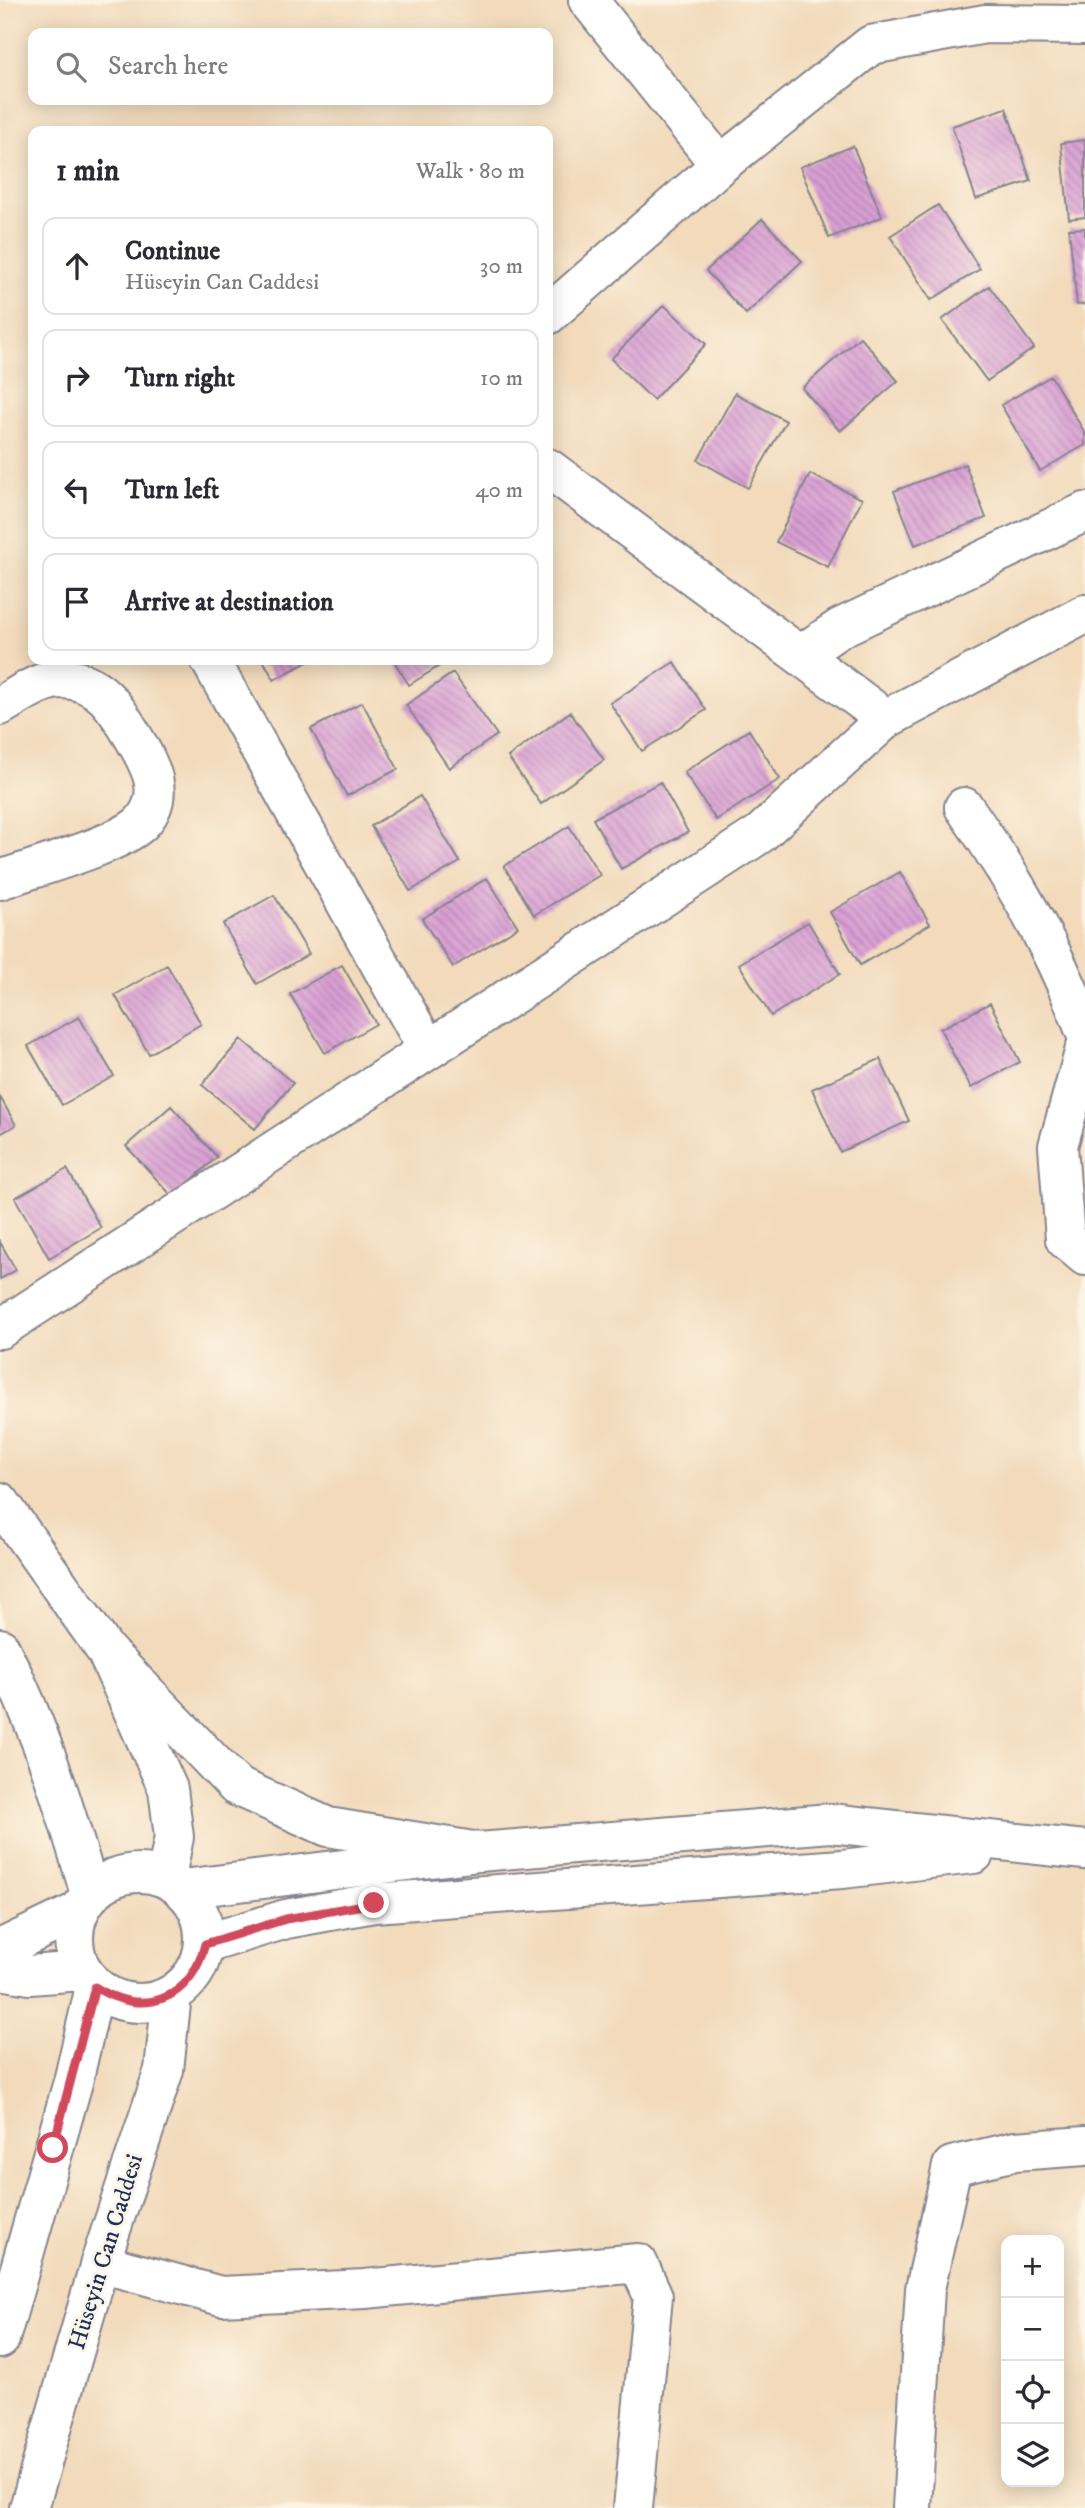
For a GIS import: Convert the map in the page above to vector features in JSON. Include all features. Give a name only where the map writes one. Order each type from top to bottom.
[{"type":"street","points":[[589,0],[720,165]]},
{"type":"street","points":[[553,311],[720,165],[871,45],[985,23],[1085,25]]},
{"type":"street","points":[[553,472],[886,719]]},
{"type":"street","points":[[800,655],[840,628],[1085,512]]},
{"type":"street","points":[[0,1329],[760,834],[886,719],[1085,614]]},
{"type":"street","points":[[213,665],[428,1051]]},
{"type":"street","points":[[0,706],[49,681],[64,679],[93,687],[114,704],[151,767],[155,795],[151,809],[133,831],[0,880]]},
{"type":"street","points":[[964,807],[1026,902],[1053,953],[1085,1031]]},
{"type":"street","points":[[1085,1049],[1058,1146],[1065,1239],[1085,1256]]},
{"type":"street","points":[[0,1502],[106,1651],[236,1786],[328,1827],[480,1852]]},
{"type":"street","points":[[0,1648],[29,1706],[55,1775],[84,1903],[74,1941],[89,1979],[113,1998],[133,2003],[153,2001],[172,1994],[188,1981],[200,1964],[205,1944],[204,1923],[196,1904],[174,1883],[145,1872],[125,1873],[106,1881],[84,1903],[0,1949]]},
{"type":"street","points":[[106,1651],[168,1789],[174,1837],[174,1883]]},
{"type":"street","points":[[174,1883],[480,1852],[830,1823],[1067,1848]]},
{"type":"street","points":[[205,1944],[286,1919],[374,1903],[842,1869],[1067,1848]]},
{"type":"street","points":[[0,1970],[89,1979]]},
{"type":"street","points":[[0,2339],[73,2082],[89,1979]]},
{"type":"street","name":"Hüseyin Can Caddesi","points":[[29,2508],[100,2263],[164,2070],[172,1994]]},
{"type":"street","points":[[912,2508],[925,2289],[951,2166],[1015,2151],[1085,2146]]},
{"type":"street","points":[[100,2263],[221,2296],[365,2290],[638,2263],[653,2296],[633,2508]]},
{"type":"building","points":[[1006,108],[1031,181],[976,199],[952,126]]},
{"type":"building","points":[[1085,140],[1085,217],[1069,219],[1061,143]]},
{"type":"building","points":[[853,146],[882,217],[829,238],[800,167]]},
{"type":"building","points":[[938,205],[980,269],[931,300],[890,236]]},
{"type":"building","points":[[762,219],[802,261],[746,314],[706,271]]},
{"type":"building","points":[[1085,228],[1085,304],[1077,305],[1069,229]]},
{"type":"building","points":[[989,286],[1034,348],[987,381],[942,320]]},
{"type":"building","points":[[664,305],[706,344],[653,400],[611,359]]},
{"type":"building","points":[[860,337],[898,381],[840,431],[802,388]]},
{"type":"building","points":[[1051,376],[1085,433],[1085,445],[1040,471],[1001,405]]},
{"type":"building","points":[[735,393],[786,421],[748,488],[698,460]]},
{"type":"building","points":[[965,464],[986,518],[915,545],[894,491]]},
{"type":"building","points":[[810,474],[862,499],[828,567],[776,542]]},
{"type":"building","points":[[674,662],[706,710],[642,751],[610,703]]},
{"type":"building","points":[[266,665],[302,665],[274,680]]},
{"type":"building","points":[[396,665],[441,665],[409,685]]},
{"type":"building","points":[[453,673],[497,735],[449,768],[406,705]]},
{"type":"building","points":[[362,702],[398,769],[347,796],[311,729]]},
{"type":"building","points":[[570,712],[604,760],[541,804],[508,757]]},
{"type":"building","points":[[749,730],[780,779],[716,820],[684,772]]},
{"type":"building","points":[[660,782],[688,832],[621,869],[593,819]]},
{"type":"building","points":[[420,796],[460,862],[410,891],[371,826]]},
{"type":"building","points":[[569,826],[600,875],[534,915],[504,866]]},
{"type":"building","points":[[900,872],[930,924],[860,965],[830,912]]},
{"type":"building","points":[[487,878],[518,927],[453,967],[422,919]]},
{"type":"building","points":[[274,895],[309,954],[257,984],[223,924]]},
{"type":"building","points":[[808,922],[840,974],[771,1016],[739,964]]},
{"type":"building","points":[[167,965],[201,1024],[149,1054],[115,995]]},
{"type":"building","points":[[342,965],[376,1024],[325,1053],[290,994]]},
{"type":"building","points":[[990,1003],[1020,1062],[971,1088],[940,1029]]},
{"type":"building","points":[[79,1017],[114,1076],[62,1105],[28,1046]]},
{"type":"building","points":[[241,1039],[293,1083],[255,1129],[202,1085]]},
{"type":"building","points":[[880,1059],[909,1121],[840,1152],[812,1089]]},
{"type":"building","points":[[0,1097],[16,1125],[0,1134]]},
{"type":"building","points":[[171,1106],[217,1157],[173,1197],[126,1146]]},
{"type":"building","points":[[67,1169],[101,1228],[49,1258],[15,1198]]},
{"type":"building","points":[[0,1242],[16,1270],[0,1279]]},
{"type":"route","points":[[53,2148],[73,2082],[95,1987],[113,1998],[133,2003],[153,2001],[172,1994],[188,1981],[200,1964],[205,1944],[286,1919],[374,1903]]}]
